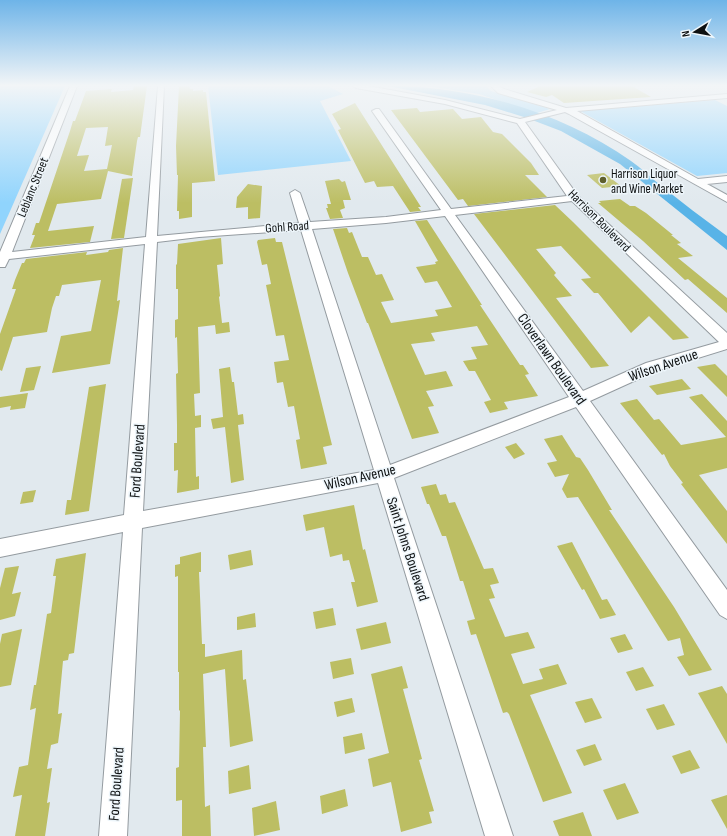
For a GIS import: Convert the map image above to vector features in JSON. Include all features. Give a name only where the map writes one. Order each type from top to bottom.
[{"type":"street","name":"Leblanc Street","points":[[1,260],[58,125]]},
{"type":"street","name":"Ford Boulevard","points":[[113,836],[159,125]]},
{"type":"street","name":"Cloverlawn Boulevard","points":[[386,125],[727,608]]},
{"type":"street","name":"Harrison Boulevard","points":[[527,125],[574,198],[727,341]]},
{"type":"street","points":[[594,125],[727,199]]},
{"type":"street","points":[[698,182],[727,179]]},
{"type":"street","name":"Saint Johns Boulevard","points":[[295,193],[499,836]]},
{"type":"street","name":"Gohl Road","points":[[1,260],[152,239],[231,230],[386,220],[574,198]]},
{"type":"street","name":"Wilson Avenue","points":[[0,548],[133,521],[384,475],[580,399],[651,367],[727,344]]},
{"type":"shaded area","points":[[0,125],[48,125],[0,234]]},
{"type":"shaded area","points":[[212,125],[332,125],[351,161],[218,175]]},
{"type":"shaded area","points":[[545,125],[566,125],[604,144],[631,161],[727,236],[727,250],[620,164],[561,131]]},
{"type":"shaded area","points":[[605,125],[727,125],[727,173],[697,176]]},
{"type":"building","points":[[72,125],[142,125],[140,137],[138,137],[137,141],[132,176],[108,171],[101,199],[57,204],[48,231],[94,226],[90,242],[30,248],[35,235],[32,235],[36,223],[39,223]],"holes":[[[108,127],[105,146],[112,145],[107,169],[84,171],[89,155],[77,156],[86,128]]]},
{"type":"building","points":[[177,125],[209,125],[215,181],[192,183],[192,217],[179,219],[179,211],[177,211],[178,175],[176,146]]},
{"type":"building","points":[[339,125],[369,125],[421,207],[418,207],[421,211],[410,212],[393,186],[377,187],[374,181],[365,183],[338,130],[341,129]]},
{"type":"building","points":[[402,125],[487,125],[493,132],[502,134],[531,163],[539,175],[525,175],[547,197],[468,206],[463,199],[458,200]]},
{"type":"building","name":"Harrison Liquor and Wine Market","points":[[604,173],[621,186],[602,188],[587,175]]},
{"type":"building","points":[[133,178],[124,238],[111,239],[122,179]]},
{"type":"building","points":[[339,179],[342,182],[345,181],[351,200],[343,200],[345,208],[340,210],[343,218],[330,219],[326,208],[328,208],[327,204],[331,204],[325,181]]},
{"type":"building","points":[[248,184],[262,186],[260,218],[248,219],[248,207],[236,208],[237,197]]},
{"type":"building","points":[[620,199],[630,206],[635,206],[646,213],[681,243],[677,244],[693,256],[678,258],[727,298],[727,313],[688,279],[685,280],[643,241],[598,203],[601,203],[599,201]]},
{"type":"building","points":[[555,205],[689,338],[673,340],[649,316],[631,333],[598,293],[594,293],[581,279],[591,278],[561,246],[536,249],[556,273],[554,275],[572,296],[556,298],[609,366],[591,368],[474,214]]},
{"type":"building","points":[[427,220],[482,305],[480,305],[520,365],[523,365],[529,374],[525,375],[538,396],[504,402],[508,409],[490,413],[484,402],[491,400],[475,371],[469,371],[463,361],[477,359],[471,347],[488,345],[477,326],[431,333],[435,341],[411,344],[425,375],[446,371],[453,386],[426,391],[434,406],[428,407],[439,433],[412,439],[348,273],[333,229],[347,228],[349,233],[352,232],[362,257],[368,257],[376,275],[382,274],[394,300],[381,302],[391,323],[438,316],[435,310],[452,307],[437,281],[425,283],[416,267],[436,264],[435,262],[438,261],[415,221]]},
{"type":"building","points":[[221,238],[223,264],[217,265],[219,297],[222,323],[229,322],[230,332],[216,334],[215,325],[198,327],[200,393],[194,394],[195,416],[201,415],[201,427],[195,428],[196,477],[199,476],[199,489],[177,493],[178,470],[174,471],[174,443],[177,443],[176,374],[178,373],[175,320],[178,319],[176,265],[178,244]]},
{"type":"building","points":[[275,238],[276,242],[282,242],[332,445],[323,447],[327,464],[301,469],[296,440],[300,439],[294,406],[288,407],[283,382],[277,383],[274,362],[289,360],[284,335],[276,336],[266,285],[271,284],[267,264],[262,265],[257,242],[258,240]]},
{"type":"building","points":[[123,248],[117,301],[120,300],[110,364],[52,373],[61,336],[91,331],[101,280],[62,285],[59,296],[56,296],[52,308],[47,332],[13,337],[2,371],[0,370],[0,334],[16,289],[12,289],[15,280],[22,263],[24,263],[26,259],[87,252],[86,255]]},
{"type":"building","points":[[715,364],[727,376],[727,397],[697,367]]},
{"type":"building","points":[[41,366],[34,390],[20,392],[26,368]]},
{"type":"building","points":[[230,367],[232,382],[234,382],[238,415],[243,414],[244,424],[238,425],[244,480],[231,483],[225,427],[213,429],[211,419],[223,417],[219,369]]},
{"type":"building","points":[[682,379],[691,389],[657,395],[649,386]]},
{"type":"building","points":[[106,384],[89,511],[65,515],[67,500],[71,500],[89,387]]},
{"type":"building","points":[[28,393],[25,408],[10,410],[11,406],[0,408],[0,397]]},
{"type":"building","points":[[702,394],[727,421],[727,468],[699,475],[727,511],[727,544],[681,484],[683,483],[670,466],[664,454],[662,455],[620,403],[637,399],[654,420],[659,419],[681,445],[726,437],[689,397]]},
{"type":"building","points":[[562,435],[576,457],[580,458],[588,470],[612,510],[609,510],[674,607],[712,670],[689,676],[677,657],[684,655],[680,638],[668,641],[578,497],[567,498],[562,489],[569,474],[555,477],[547,463],[557,461],[544,439]]},
{"type":"building","points":[[516,443],[525,454],[514,459],[505,447]]},
{"type":"building","points":[[436,484],[440,495],[446,494],[449,503],[455,502],[484,569],[493,568],[499,583],[490,585],[495,598],[489,599],[505,637],[528,632],[535,648],[511,654],[523,684],[543,679],[539,669],[558,664],[567,684],[530,695],[572,793],[543,802],[509,714],[507,712],[503,713],[476,634],[471,635],[467,621],[475,619],[463,581],[460,581],[446,536],[442,536],[421,487]]},
{"type":"building","points":[[36,490],[33,502],[20,504],[23,492]]},
{"type":"building","points":[[354,505],[363,550],[365,549],[378,602],[357,607],[351,582],[355,582],[349,560],[343,561],[342,554],[330,557],[324,527],[306,531],[303,515]]},
{"type":"building","points":[[572,542],[602,600],[607,599],[616,615],[600,619],[584,589],[582,590],[557,546]]},
{"type":"building","points":[[251,550],[253,565],[230,570],[228,555]]},
{"type":"building","points":[[201,552],[201,572],[199,572],[202,644],[205,644],[205,657],[242,650],[243,680],[246,679],[253,741],[230,747],[225,669],[203,674],[206,747],[203,747],[205,807],[210,805],[211,836],[182,836],[182,800],[176,801],[176,768],[179,767],[180,710],[179,711],[178,672],[178,576],[175,577],[175,565],[180,564],[180,557]]},
{"type":"building","points":[[86,553],[74,653],[69,654],[68,660],[63,661],[58,714],[62,713],[58,743],[51,745],[47,769],[52,768],[47,803],[50,802],[45,836],[15,836],[22,795],[13,797],[19,767],[28,765],[36,708],[30,710],[34,685],[36,685],[47,614],[51,613],[56,576],[53,576],[56,559]]},
{"type":"building","points":[[19,566],[12,594],[21,592],[15,616],[0,620],[0,588],[5,568]]},
{"type":"building","points":[[333,608],[336,625],[316,629],[313,612]]},
{"type":"building","points":[[255,613],[256,627],[237,630],[237,617]]},
{"type":"building","points":[[386,622],[391,643],[361,650],[356,629]]},
{"type":"building","points":[[22,629],[11,685],[0,687],[0,644],[2,634]]},
{"type":"building","points":[[625,634],[633,649],[618,653],[610,638]]},
{"type":"building","points":[[351,658],[354,674],[333,679],[330,662]]},
{"type":"building","points":[[402,666],[408,688],[403,689],[422,759],[419,760],[434,811],[429,812],[432,823],[401,832],[391,782],[373,787],[368,759],[389,753],[371,674]]},
{"type":"building","points":[[643,667],[654,686],[636,691],[626,672]]},
{"type":"building","points":[[722,686],[727,694],[727,744],[698,693]]},
{"type":"building","points":[[352,698],[355,712],[337,717],[334,702]]},
{"type":"building","points":[[592,698],[602,718],[585,723],[575,702]]},
{"type":"building","points":[[664,704],[675,725],[657,730],[646,709]]},
{"type":"building","points":[[362,733],[365,749],[345,754],[343,737]]},
{"type":"building","points":[[595,744],[602,760],[584,766],[576,750]]},
{"type":"building","points":[[690,750],[700,768],[681,774],[672,756]]},
{"type":"building","points":[[249,765],[251,789],[229,794],[228,771]]},
{"type":"building","points":[[625,783],[639,813],[617,820],[603,790]]},
{"type":"building","points":[[345,789],[348,806],[322,814],[320,796]]},
{"type":"building","points":[[727,795],[727,829],[711,800]]},
{"type":"building","points":[[276,801],[280,830],[254,836],[252,808]]},
{"type":"building","points":[[583,812],[592,836],[559,836],[553,821]]},
{"type":"place","name":"Harrison Liquor and Wine Market","points":[[603,180]]}]
